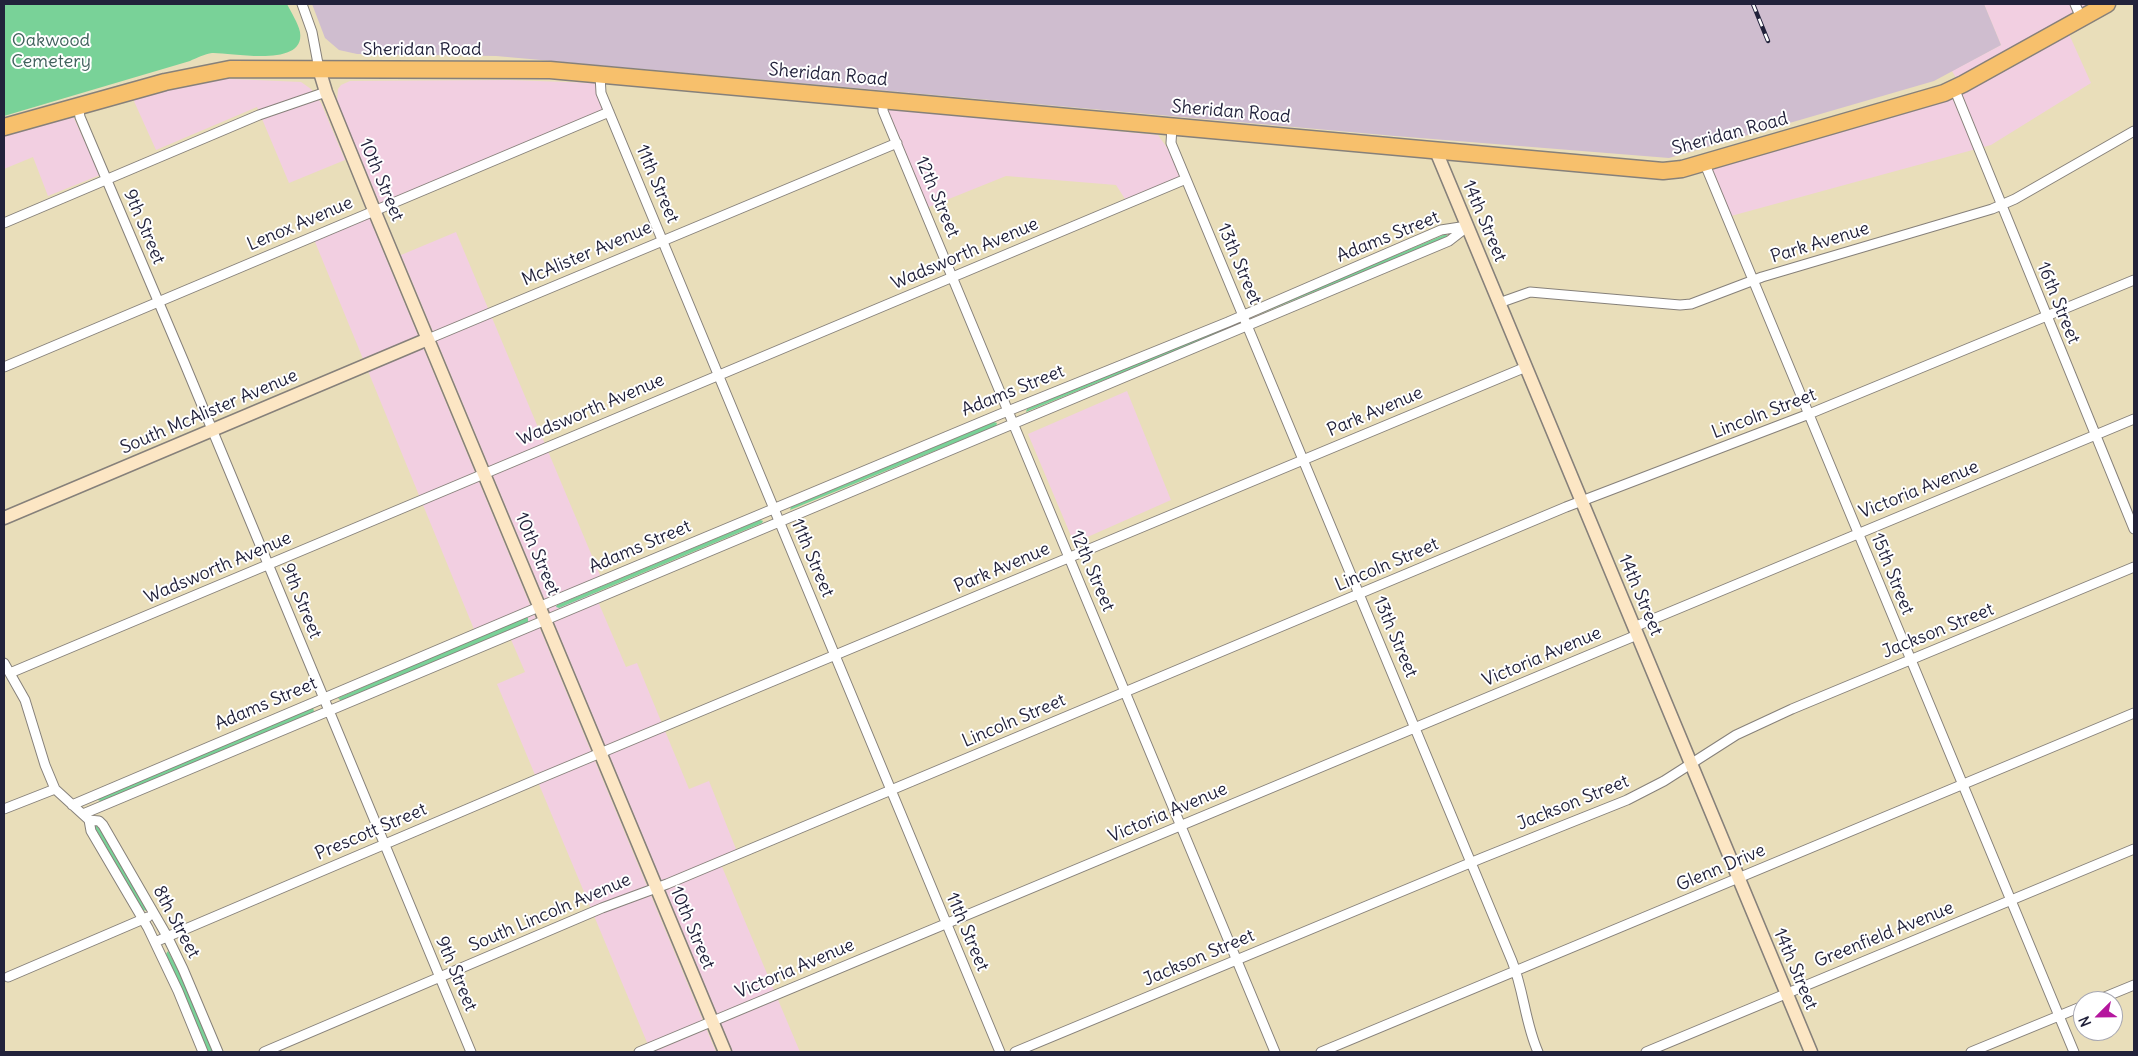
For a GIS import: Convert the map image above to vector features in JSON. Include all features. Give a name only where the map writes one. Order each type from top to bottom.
[{"type":"highway","name":"Sheridan Road","points":[[4,127],[165,82],[230,69],[550,70],[1663,172],[1704,162],[1954,88],[2078,11],[2107,4]]},
{"type":"street","points":[[302,4],[312,32],[319,69]]},
{"type":"street","name":"10th Street","points":[[319,69],[326,92],[374,210],[725,1052]]},
{"type":"street","name":"11th Street","points":[[600,75],[601,93],[1000,1052]]},
{"type":"street","name":"16th Street","points":[[1954,88],[2134,529]]},
{"type":"street","points":[[4,223],[259,115],[326,92]]},
{"type":"street","name":"12th Street","points":[[883,100],[883,111],[1276,1052]]},
{"type":"street","name":"9th Street","points":[[78,106],[80,117],[106,180],[471,1052]]},
{"type":"street","name":"Lenox Avenue","points":[[4,367],[609,112]]},
{"type":"street","name":"13th Street","points":[[1172,127],[1171,144],[1472,862],[1516,972],[1528,1026],[1538,1052]]},
{"type":"street","name":"Park Avenue","points":[[1499,303],[1530,292],[1680,305],[1691,304],[1753,280],[2002,205],[2016,199],[2134,131]]},
{"type":"street","name":"McAlister Avenue","points":[[428,339],[897,143]]},
{"type":"street","name":"14th Street","points":[[1436,151],[1811,1052]]},
{"type":"street","name":"15th Street","points":[[1704,162],[2074,1052]]},
{"type":"street","name":"Wadsworth Avenue","points":[[10,673],[1186,179]]},
{"type":"street","name":"Adams Street","points":[[72,805],[540,606],[1008,410],[1243,315],[1441,230],[1467,226]]},
{"type":"street","name":"Adams Street","points":[[86,817],[329,710],[1449,241],[1467,226]]},
{"type":"street","name":"Lincoln Street","points":[[656,887],[1582,501],[1809,414],[2134,280]]},
{"type":"street","name":"South McAlister Avenue","points":[[4,518],[428,339]]},
{"type":"street","name":"Park Avenue","points":[[601,753],[1526,367]]},
{"type":"street","name":"Victoria Avenue","points":[[639,1052],[1415,728],[1858,533],[2134,419]]},
{"type":"street","name":"Jackson Street","points":[[1016,1052],[1472,862],[1627,800],[1658,785],[1745,731],[2134,567]]},
{"type":"street","name":"8th Street","points":[[4,663],[25,700],[45,765],[56,788],[86,817],[99,821],[103,825],[155,913],[184,969],[218,1052]]},
{"type":"street","name":"Glenn Drive","points":[[1321,1052],[2134,713]]},
{"type":"street","name":"Prescott Street","points":[[155,942],[601,753]]},
{"type":"street","points":[[4,809],[56,788]]},
{"type":"street","name":"8th Street","points":[[86,817],[91,831],[155,942],[203,1052]]},
{"type":"street","name":"Greenfield Avenue","points":[[1646,1052],[2134,849]]},
{"type":"street","name":"South Lincoln Avenue","points":[[264,1052],[440,976],[656,887]]},
{"type":"street","points":[[8,977],[143,920],[155,913]]},
{"type":"street","points":[[2118,991],[2134,984]]},
{"type":"street","points":[[1972,1052],[2073,1010]]},
{"type":"shaded area","points":[[312,4],[1984,4],[2001,45],[1934,81],[1669,158],[1395,136],[496,56],[357,54],[339,50],[325,38]]},
{"type":"shaded area","points":[[1984,4],[2116,4],[2068,32],[2091,83],[1991,145],[1731,216],[1711,169],[1877,121],[1964,92],[1952,71],[2001,45]]},
{"type":"shaded area","points":[[210,78],[301,82],[311,89],[321,103],[345,160],[289,183],[257,107],[156,150],[133,99]]},
{"type":"shaded area","points":[[508,80],[596,83],[610,117],[382,209],[337,102],[338,89],[341,85],[350,81]]},
{"type":"shaded area","points":[[882,108],[1158,135],[1170,152],[1182,182],[1127,202],[1116,185],[1006,176],[924,209]]},
{"type":"shaded area","points":[[73,116],[100,175],[48,196],[33,157],[4,169],[4,136]]},
{"type":"shaded area","points":[[368,215],[716,1052],[651,1052],[497,684],[525,672],[506,628],[478,639],[313,237]]},
{"type":"shaded area","points":[[456,232],[605,587],[594,592],[626,667],[637,663],[689,789],[709,781],[738,854],[720,862],[800,1052],[733,1052],[401,255]]},
{"type":"shaded area","points":[[1127,391],[1171,500],[1074,543],[1028,434]]},
{"type":"green space","name":"Oakwood Cemetery","points":[[4,4],[287,4],[300,32],[299,43],[291,51],[279,55],[249,56],[212,53],[4,116]]},
{"type":"green space","points":[[1446,234],[1448,237],[1260,314],[1260,312]]},
{"type":"green space","points":[[1229,324],[1231,328],[1026,412],[1027,409]]},
{"type":"green space","points":[[994,422],[997,423],[996,426],[790,510],[791,507]]},
{"type":"green space","points":[[760,520],[763,521],[762,523],[559,608],[556,607],[557,605]]},
{"type":"green space","points":[[525,617],[528,618],[528,622],[344,700],[341,701],[338,698]]},
{"type":"green space","points":[[313,707],[314,712],[103,802],[98,800],[98,798]]},
{"type":"green space","points":[[95,823],[98,823],[148,911],[143,910],[94,826]]},
{"type":"green space","points":[[168,951],[180,974],[213,1052],[208,1052],[166,954]]},
{"type":"railway","points":[[1753,4],[1768,41]]}]
